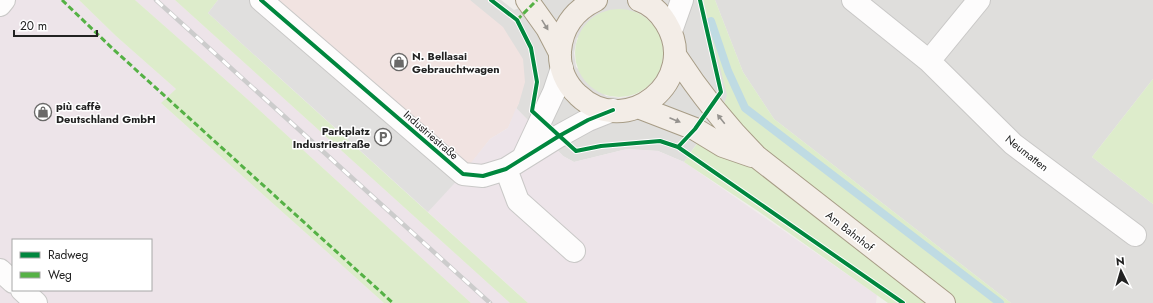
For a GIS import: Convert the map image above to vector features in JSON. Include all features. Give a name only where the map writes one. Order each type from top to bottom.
[{"type":"main road","name":"Am Bahnhof","points":[[527,0],[547,28],[561,61],[568,83],[583,99],[601,108],[622,111],[638,107],[648,102],[661,91],[672,73],[675,55],[671,31],[659,13],[639,0]]},
{"type":"main road","points":[[561,61],[563,36],[570,21],[582,8],[596,0]]},
{"type":"main road","name":"Am Bahnhof","points":[[675,55],[733,134],[757,158],[944,303]]},
{"type":"main road","name":"Am Bahnhof","points":[[638,107],[695,129],[723,146],[757,158]]},
{"type":"street","points":[[0,5],[4,0]]},
{"type":"street","name":"Industriestraße","points":[[261,0],[462,174],[483,176],[514,163],[588,120],[614,110]]},
{"type":"street","points":[[671,31],[682,0]]},
{"type":"street","name":"Neumatten","points":[[853,0],[929,61],[1013,144],[1135,235]]},
{"type":"street","points":[[929,61],[979,0]]},
{"type":"street","points":[[561,61],[554,92],[514,163],[518,201],[574,251]]},
{"type":"street","points":[[0,270],[12,281]]},
{"type":"street","points":[[23,291],[36,303]]},
{"type":"shaded area","points":[[0,0],[79,0],[116,36],[176,89],[162,104],[384,303],[0,303]]},
{"type":"shaded area","points":[[135,0],[175,0],[510,303],[471,303],[245,97]]},
{"type":"shaded area","points":[[218,0],[470,0],[503,27],[523,59],[525,82],[519,103],[508,128],[490,139],[463,174],[428,212]]},
{"type":"shaded area","name":"Parkplatz Industriestraße","points":[[218,0],[261,0],[463,174],[428,212],[208,13]]},
{"type":"shaded area","points":[[470,0],[501,0],[514,10],[522,7],[515,0],[703,0],[728,95],[723,106],[684,162],[658,151],[627,149],[574,162],[563,156],[516,108],[519,103]],"holes":[[[637,12],[650,21],[659,33],[648,88],[635,95],[621,98],[606,96],[576,67],[574,53],[577,38]]]},
{"type":"shaded area","points":[[715,0],[1153,0],[1153,79],[1092,157],[1153,204],[1153,303],[1011,303],[774,119],[743,72]]},
{"type":"shaded area","points":[[516,108],[563,156],[574,162],[627,149],[658,151],[684,162],[877,295],[876,303],[528,303],[428,212],[462,174],[490,139],[508,128]]},
{"type":"green space","points":[[79,0],[135,0],[245,97],[471,303],[384,303],[161,103],[176,89],[116,36]]},
{"type":"green space","points":[[175,0],[218,0],[208,13],[528,303],[510,303]]},
{"type":"green space","points":[[703,0],[715,0],[743,72],[774,119],[1011,303],[888,303],[758,211],[684,162],[723,107],[727,95]]},
{"type":"green space","points":[[610,9],[628,9],[644,16],[656,28],[663,44],[663,62],[656,78],[644,90],[628,97],[610,97],[594,90],[582,78],[575,62],[575,44],[582,28],[594,16]]},
{"type":"green space","points":[[1153,79],[1153,204],[1092,157]]},
{"type":"waterway","points":[[711,21],[728,71],[745,108],[1000,303]]},
{"type":"railway","points":[[156,0],[490,303]]},
{"type":"marked path","points":[[62,0],[113,49],[393,303]]},
{"type":"marked path","points":[[517,20],[537,0]]},
{"type":"cycle path","points":[[261,0],[463,174],[483,176],[506,169],[588,120],[613,110]]},
{"type":"cycle path","points":[[491,0],[517,20],[531,48],[537,82],[532,111],[576,151],[601,146],[660,141],[678,147],[903,303]]},
{"type":"cycle path","points":[[678,147],[695,129],[721,92],[700,0]]},
{"type":"place","name":"N. Bellasai Gebrauchtwagen","points":[[399,62]]},
{"type":"place","name":"più caffè Deutschland GmbH","points":[[43,112]]},
{"type":"place","name":"Parkplatz Industriestraße","points":[[383,137]]}]
